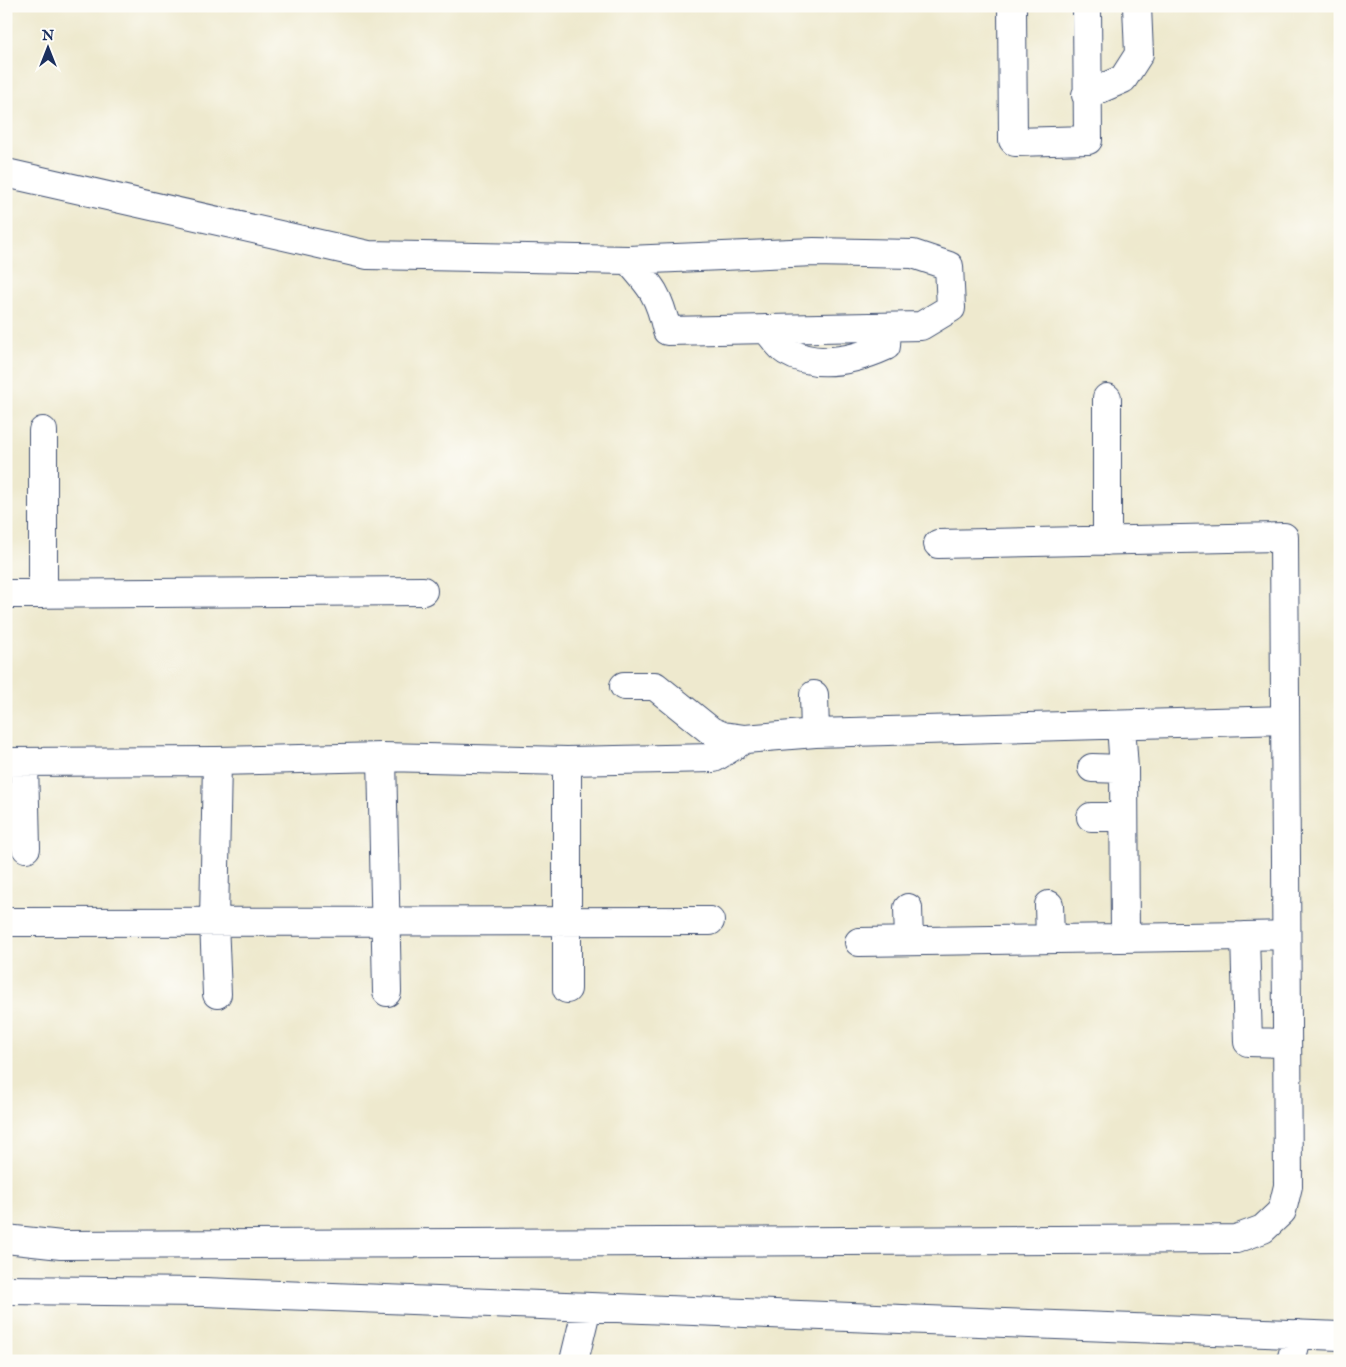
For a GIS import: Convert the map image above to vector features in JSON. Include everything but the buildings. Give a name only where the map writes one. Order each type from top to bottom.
[{"type":"lane","points":[[1012,6],[1013,140],[1015,142],[1088,140],[1086,95],[1087,6]]},
{"type":"lane","points":[[1086,95],[1123,79],[1139,54],[1137,6]]},
{"type":"lane","points":[[6,173],[368,255],[628,260],[844,253],[914,254],[949,266],[950,308],[921,326],[667,331],[662,308],[654,290],[628,260]]},
{"type":"lane","points":[[1107,398],[1107,541]]},
{"type":"lane","points":[[43,431],[43,594]]},
{"type":"lane","points":[[6,1239],[61,1245],[1236,1240],[1263,1229],[1282,1210],[1288,1186],[1284,537],[938,544]]},
{"type":"lane","points":[[6,594],[423,591]]},
{"type":"lane","points":[[624,686],[655,686],[711,731],[723,736],[745,739],[815,733],[1284,720]]},
{"type":"lane","points":[[814,695],[815,733]]},
{"type":"lane","points":[[1121,725],[1124,769],[1125,938]]},
{"type":"lane","points":[[26,848],[15,762],[217,761],[382,757],[567,761],[714,758],[745,739]]},
{"type":"lane","points":[[382,757],[382,846],[386,921],[386,992]]},
{"type":"lane","points":[[217,761],[214,922],[217,994]]},
{"type":"lane","points":[[567,761],[567,989]]},
{"type":"lane","points":[[1092,768],[1124,769]]},
{"type":"lane","points":[[1091,817],[1124,817]]},
{"type":"lane","points":[[1049,904],[1050,939]]},
{"type":"lane","points":[[908,908],[909,942]]},
{"type":"lane","points":[[6,922],[710,920]]},
{"type":"lane","points":[[859,942],[1286,934]]},
{"type":"lane","points":[[1245,936],[1248,1042],[1286,1043]]},
{"type":"lane","points":[[6,1290],[204,1292],[1340,1336]]},
{"type":"lane","points":[[574,1361],[587,1307]]},
{"type":"lane","points":[[1291,1361],[1298,1334]]}]
